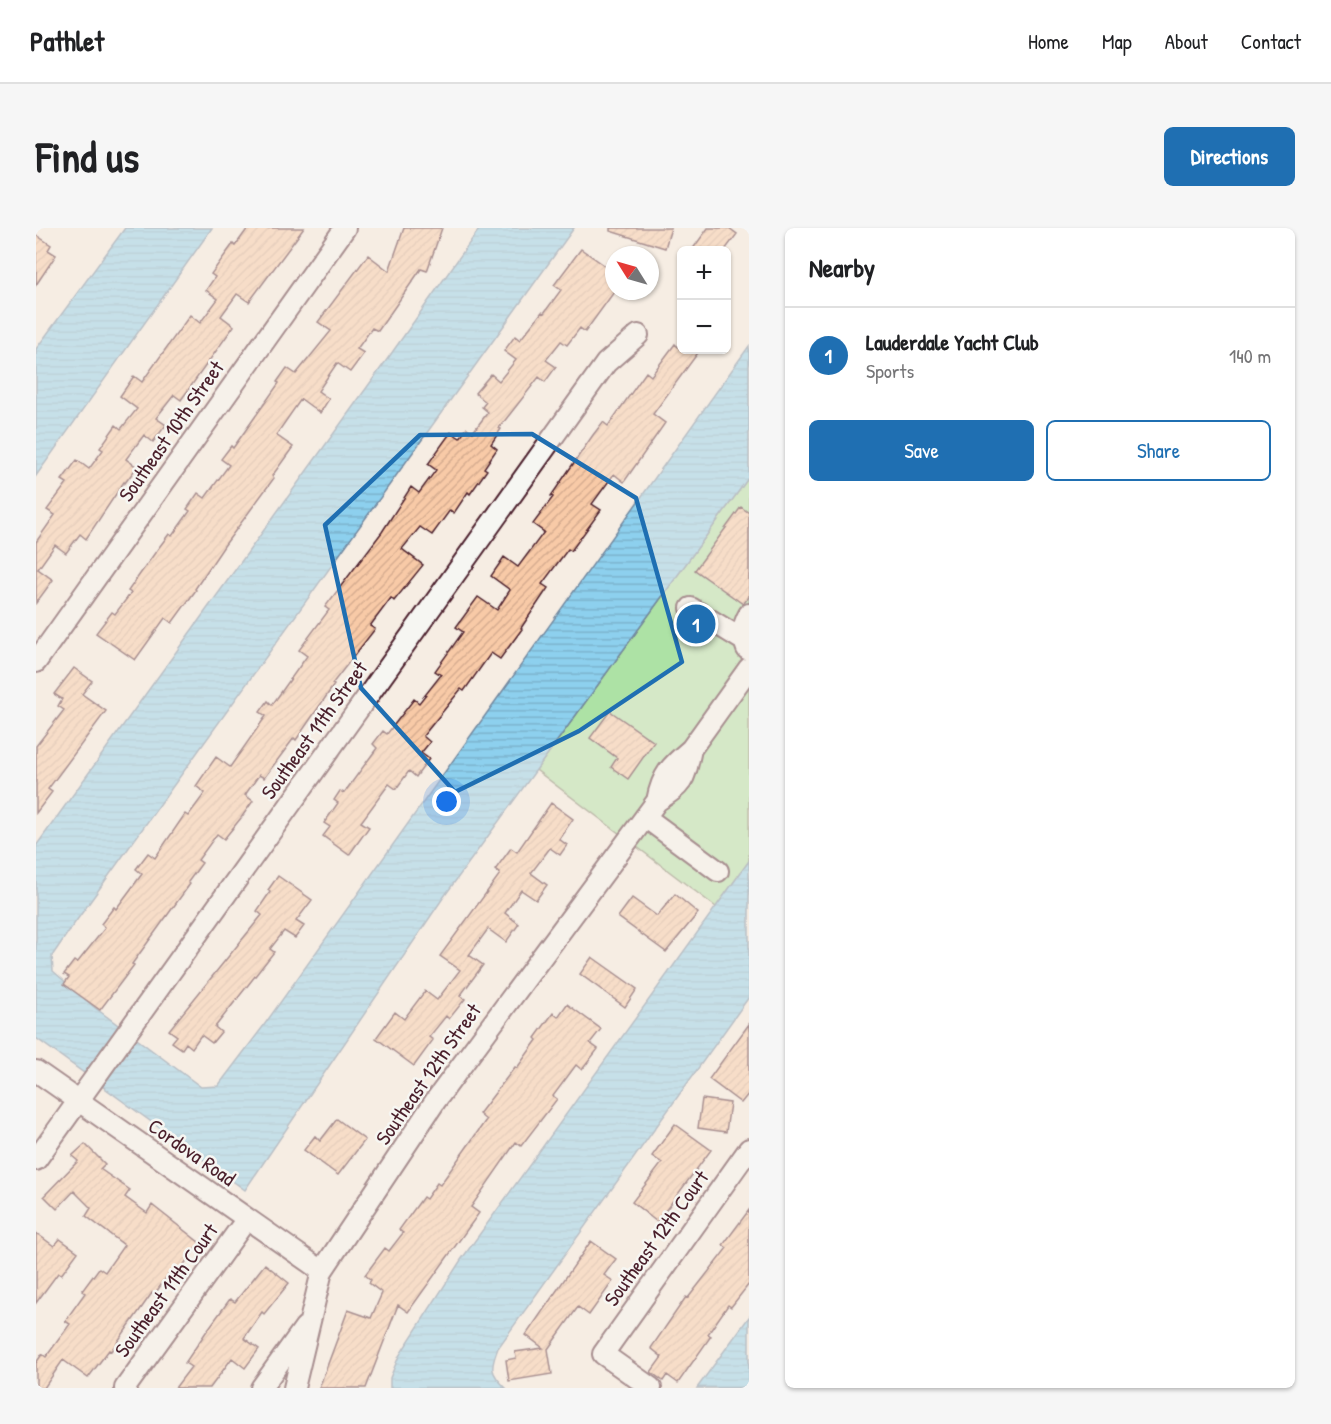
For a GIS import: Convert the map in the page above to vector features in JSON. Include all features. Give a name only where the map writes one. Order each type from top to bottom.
[{"type":"street","name":"Southeast 10th Street","points":[[36,662],[345,228]]},
{"type":"street","name":"Southeast 11th Street","points":[[36,1160],[606,363],[639,335]]},
{"type":"street","points":[[691,608],[746,647]]},
{"type":"street","points":[[746,647],[742,625],[749,614]]},
{"type":"street","name":"Southeast 12th Street","points":[[261,1388],[310,1320],[322,1271],[436,1100],[651,809],[684,778],[691,749],[749,668]]},
{"type":"street","points":[[651,809],[718,871]]},
{"type":"street","name":"Cordova Road","points":[[36,1071],[84,1094],[246,1220],[322,1271]]},
{"type":"street","name":"Southeast 12th Court","points":[[651,1388],[603,1354],[749,1149]]},
{"type":"street","name":"Southeast 11th Court","points":[[125,1388],[246,1220]]},
{"type":"street","points":[[294,1388],[310,1320]]},
{"type":"highlighted area","points":[[532,434],[636,498],[682,662],[579,731],[455,792],[361,688],[325,525],[420,435]]},
{"type":"green space","points":[[749,477],[749,861],[716,907],[536,770]]},
{"type":"water","points":[[125,228],[212,228],[36,476],[36,349]]},
{"type":"water","points":[[480,228],[574,228],[69,931],[52,956],[53,971],[94,1007],[201,1087],[218,1086],[262,1028],[749,346],[749,477],[443,898],[245,1190],[36,1038],[36,846]]},
{"type":"water","points":[[749,861],[749,997],[498,1348],[493,1370],[506,1388],[390,1388],[390,1378],[399,1356],[461,1260]]},
{"type":"water","points":[[749,1317],[749,1388],[697,1388]]},
{"type":"building","points":[[248,228],[304,228],[249,302],[237,294],[221,316],[234,326],[181,400],[174,395],[156,418],[166,425],[153,442],[144,435],[126,459],[137,467],[124,482],[86,539],[80,534],[66,553],[55,545],[38,569],[53,580],[36,603],[36,542],[55,515],[47,510],[67,483],[62,480],[77,460],[89,469],[103,450],[100,448],[116,425],[121,429],[137,409],[120,396],[134,376],[142,382],[190,315],[200,323],[218,299],[206,290],[215,277],[211,274]]},
{"type":"building","points":[[404,228],[442,228],[427,271],[421,269],[378,331],[372,328],[357,349],[364,353],[350,372],[337,363],[318,391],[329,399],[320,413],[301,399],[276,435],[293,447],[272,476],[274,478],[172,623],[165,618],[135,660],[96,633],[131,593],[128,591],[169,534],[172,536],[190,511],[187,509],[198,493],[205,498],[229,465],[221,459],[231,446],[233,448],[287,368],[296,374],[331,331],[318,322],[368,255],[389,271]]},
{"type":"building","points":[[610,228],[671,228],[665,248],[610,231]]},
{"type":"building","points":[[708,228],[729,228],[737,234],[728,246],[695,246]]},
{"type":"building","points":[[36,235],[51,245],[48,250],[56,255],[36,285]]},
{"type":"building","points":[[581,249],[605,266],[605,300],[608,300],[585,332],[580,328],[567,345],[561,341],[546,360],[556,367],[545,382],[539,377],[499,428],[501,429],[491,444],[497,449],[484,468],[487,470],[470,494],[468,492],[454,513],[450,510],[432,535],[420,527],[402,549],[423,565],[394,601],[391,598],[370,626],[375,629],[332,684],[334,685],[296,740],[294,738],[264,778],[259,775],[245,795],[253,801],[224,839],[217,834],[198,860],[202,863],[188,882],[190,884],[100,1010],[64,984],[69,977],[64,974],[74,961],[77,963],[105,928],[101,924],[114,907],[116,909],[142,874],[136,869],[148,853],[155,858],[185,814],[188,816],[205,793],[196,786],[216,757],[230,767],[266,716],[260,712],[268,701],[272,705],[307,656],[299,650],[329,610],[325,607],[382,532],[411,487],[419,493],[436,470],[428,464],[451,432],[460,438],[467,428],[473,432],[488,412],[482,407],[486,402],[475,393],[491,374],[499,381],[516,360],[504,351],[515,336],[520,340],[542,312],[544,313],[561,290],[554,285]]},
{"type":"building","points":[[675,344],[677,354],[697,354],[653,414],[665,423],[624,482],[614,474],[592,504],[601,510],[571,551],[568,549],[542,584],[548,588],[522,629],[500,659],[491,653],[464,691],[461,689],[423,736],[430,742],[421,753],[429,759],[416,777],[409,771],[396,789],[389,784],[361,822],[369,827],[349,855],[323,836],[330,827],[324,823],[338,803],[334,800],[340,791],[344,793],[377,748],[373,744],[383,731],[387,734],[414,699],[419,703],[441,675],[435,671],[463,632],[456,627],[478,597],[497,610],[510,590],[491,576],[504,557],[518,567],[544,532],[533,524],[593,435],[603,422],[608,426],[646,372],[651,376]]},
{"type":"building","points":[[741,507],[749,513],[749,597],[743,604],[695,570]]},
{"type":"building","points":[[74,668],[92,681],[82,694],[106,711],[48,789],[52,792],[36,813],[36,746],[64,710],[58,706],[62,699],[54,694]]},
{"type":"building","points":[[610,711],[654,742],[628,779],[611,767],[617,758],[590,738]]},
{"type":"building","points":[[551,803],[573,819],[559,839],[567,845],[560,855],[550,848],[531,873],[547,885],[536,900],[521,890],[505,913],[519,924],[506,942],[488,929],[469,955],[483,965],[460,996],[465,999],[449,1019],[446,1016],[429,1037],[433,1040],[414,1066],[376,1038],[395,1012],[404,1019],[425,991],[437,1000],[460,970],[440,956],[500,874],[495,870],[511,848],[517,852]]},
{"type":"building","points":[[278,876],[312,900],[296,921],[304,926],[295,938],[284,931],[270,949],[274,952],[215,1027],[221,1032],[212,1043],[201,1035],[192,1048],[186,1043],[182,1049],[172,1042],[177,1036],[169,1030],[262,915],[257,911]]},
{"type":"building","points":[[675,894],[698,913],[666,952],[618,917],[632,898],[657,916]]},
{"type":"building","points":[[592,957],[637,989],[625,1007],[580,974]]},
{"type":"building","points":[[567,1004],[601,1029],[590,1043],[598,1049],[582,1070],[576,1065],[553,1096],[557,1099],[521,1146],[516,1142],[471,1207],[479,1213],[408,1312],[398,1305],[366,1388],[319,1388],[348,1310],[371,1318],[382,1293],[369,1283],[371,1280],[365,1275],[385,1248],[389,1251],[403,1233],[399,1230],[423,1197],[426,1199],[437,1183],[440,1185],[486,1120],[479,1114],[515,1067],[517,1068],[553,1013],[558,1017]]},
{"type":"building","points":[[749,1024],[749,1093],[741,1103],[709,1079]]},
{"type":"building","points":[[702,1099],[730,1103],[726,1132],[698,1128]]},
{"type":"building","points":[[337,1119],[365,1140],[338,1175],[304,1150],[315,1136],[320,1141]]},
{"type":"building","points":[[675,1124],[711,1150],[657,1222],[632,1202],[662,1163],[652,1156]]},
{"type":"building","points":[[85,1144],[105,1164],[100,1169],[130,1190],[125,1197],[147,1213],[152,1205],[200,1243],[173,1279],[168,1275],[154,1295],[152,1293],[111,1351],[109,1350],[88,1378],[63,1360],[44,1388],[36,1388],[36,1363],[42,1354],[46,1357],[70,1324],[65,1321],[85,1293],[82,1291],[99,1268],[105,1272],[124,1245],[86,1216],[91,1208],[74,1191],[57,1209],[44,1196],[78,1161],[72,1156]]},
{"type":"building","points":[[749,1210],[749,1284],[731,1307],[728,1305],[708,1334],[711,1336],[678,1383],[667,1375],[663,1381],[651,1372],[662,1357],[651,1348],[686,1297],[688,1298],[727,1248],[723,1245]]},
{"type":"building","points":[[36,1233],[54,1246],[60,1239],[78,1252],[61,1275],[58,1273],[36,1303]]},
{"type":"building","points":[[591,1241],[616,1259],[604,1275],[613,1281],[589,1315],[578,1307],[548,1349],[552,1374],[509,1381],[506,1360],[516,1358],[515,1352],[543,1348],[526,1335]]},
{"type":"building","points":[[265,1264],[289,1283],[264,1314],[262,1312],[244,1338],[259,1349],[245,1368],[232,1358],[210,1388],[175,1388],[191,1367],[185,1363],[206,1332],[230,1299],[235,1302]]},
{"type":"place","name":"Lauderdale Yacht Club","points":[[696,624]]}]
